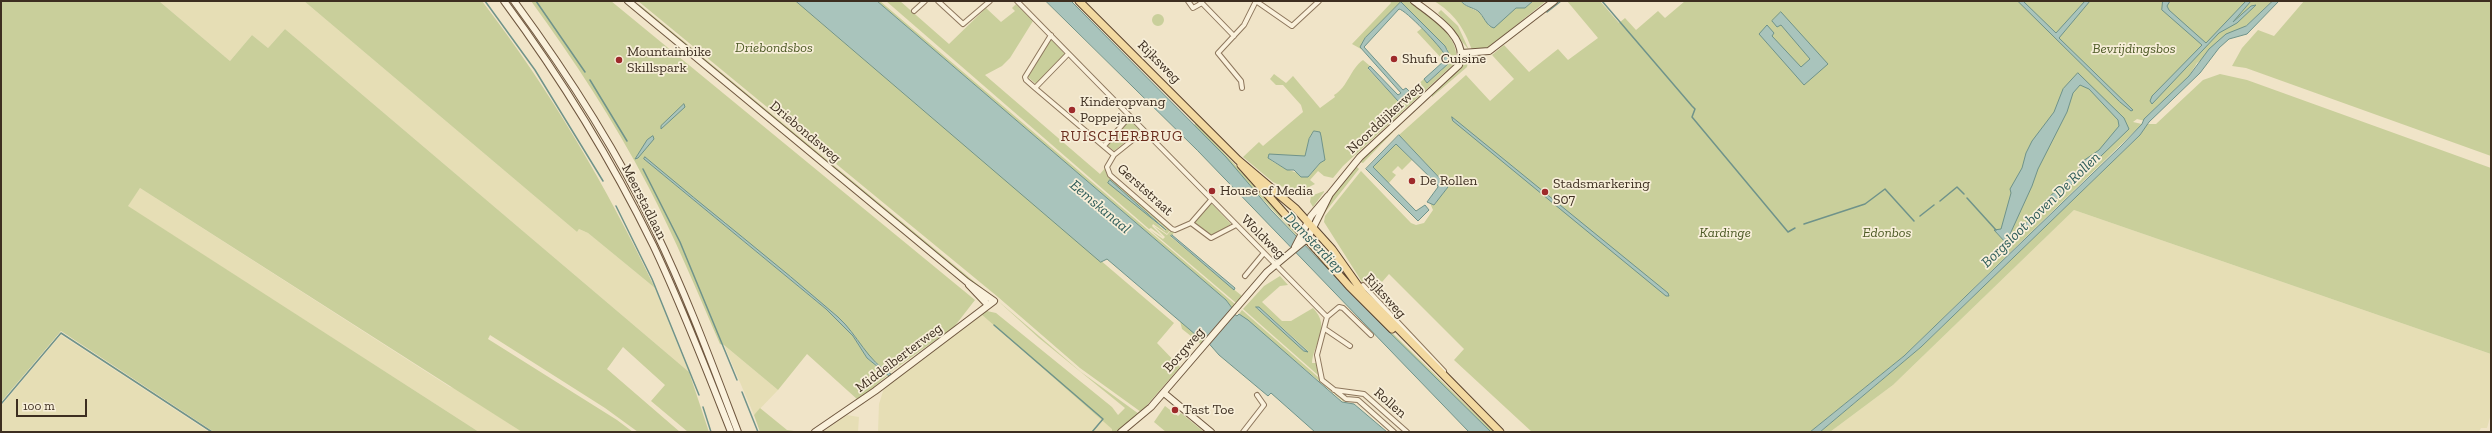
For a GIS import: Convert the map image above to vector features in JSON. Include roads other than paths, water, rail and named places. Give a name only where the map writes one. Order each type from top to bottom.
[{"type":"main road","name":"Meerstadlaan","points":[[504,1],[543,56],[586,122],[618,177],[668,277],[731,432]]},
{"type":"main road","name":"Meerstadlaan","points":[[514,1],[572,82],[627,176],[673,268],[738,432]]},
{"type":"main road","name":"Driebondsweg","points":[[628,1],[967,282],[994,300]]},
{"type":"main road","name":"Rijksweg","points":[[1079,1],[1238,160],[1284,198],[1313,227],[1332,249],[1366,296],[1496,432]]},
{"type":"main road","points":[[1414,1],[1452,34],[1458,41],[1462,53],[1489,51],[1554,1]]},
{"type":"main road","name":"Noorddijkerweg","points":[[1308,222],[1321,202],[1330,194],[1366,151],[1455,69],[1462,53]]},
{"type":"main road","name":"Rijksweg","points":[[1238,160],[1248,176],[1303,238],[1380,311],[1500,432]]},
{"type":"main road","name":"Noorddijkerweg","points":[[1303,238],[1313,227],[1330,194]]},
{"type":"main road","points":[[1303,238],[1308,222]]},
{"type":"main road","name":"Borgweg","points":[[1121,432],[1144,415],[1262,280],[1303,238]]},
{"type":"main road","name":"Driebondsweg","points":[[967,282],[988,305]]},
{"type":"main road","points":[[1366,296],[1375,300]]},
{"type":"main road","name":"Middelberterweg","points":[[815,432],[875,392],[994,300]]},
{"type":"main road","points":[[1164,393],[1211,432]]},
{"type":"street","points":[[914,11],[925,1]]},
{"type":"street","points":[[938,1],[963,24],[990,1]]},
{"type":"street","name":"Woldweg","points":[[1017,1],[1327,317]]},
{"type":"street","points":[[1188,1],[1193,8],[1201,2],[1234,36]]},
{"type":"street","points":[[1242,88],[1241,81],[1218,53],[1244,25],[1256,1],[1292,26],[1319,1]]},
{"type":"street","points":[[1051,35],[1025,77],[1035,88],[1068,54]]},
{"type":"street","name":"Gerststraat","points":[[1035,88],[1114,155],[1107,167],[1107,173],[1172,229],[1175,230],[1191,223]]},
{"type":"street","points":[[1104,146],[1130,116]]},
{"type":"street","points":[[1114,155],[1144,131]]},
{"type":"street","points":[[1211,200],[1191,223],[1211,238],[1236,225]]},
{"type":"street","points":[[1245,276],[1264,253]]},
{"type":"street","name":"Rijksweg","points":[[1363,285],[1375,300],[1380,311],[1505,432]]},
{"type":"street","points":[[1350,346],[1325,329],[1327,317],[1339,307],[1343,308],[1371,335]]},
{"type":"street","name":"Rollen","points":[[1325,329],[1317,355],[1322,380],[1346,399],[1358,400],[1394,432]]},
{"type":"street","name":"Rollen","points":[[1334,390],[1364,394],[1407,432]]},
{"type":"street","points":[[1243,432],[1263,408],[1263,401],[1257,395]]},
{"type":"water","name":"Eemskanaal","points":[[796,1],[877,1],[1226,300],[1232,308],[1230,311],[1237,316],[1239,314],[1248,320],[1342,402],[1354,404],[1387,432],[1315,432],[1271,393],[1268,396],[1219,355],[1205,339],[1204,341],[1196,335],[1107,259],[1101,262]]},
{"type":"water","points":[[1046,1],[1071,1],[1226,157],[1271,210],[1382,325],[1491,432],[1469,432],[1198,151]]},
{"type":"water","points":[[1461,1],[1533,1],[1525,8],[1516,8],[1494,28],[1487,23],[1478,11],[1467,6]]},
{"type":"water","points":[[2018,1],[2023,1],[2056,33],[2085,1],[2090,1],[2059,38],[2133,110],[2131,111],[2120,102]]},
{"type":"water","points":[[2163,1],[2170,1],[2167,6],[2169,10],[2206,43],[2246,1],[2251,1],[2233,22],[2251,6],[2256,5],[2237,23],[2219,33],[2152,104],[2150,101],[2152,96],[2202,45],[2162,10]]},
{"type":"water","points":[[2273,1],[2279,1],[2247,34],[2229,39],[2219,48],[2200,73],[2149,122],[2140,135],[1921,347],[1820,432],[1810,432],[1904,356],[2121,146],[2142,124],[2144,119],[2189,76],[2209,49],[2226,34],[2246,26]]},
{"type":"water","points":[[1401,2],[1445,46],[1449,54],[1449,63],[1427,83],[1424,79],[1444,61],[1445,55],[1409,15],[1399,9],[1364,47],[1403,90],[1406,88],[1409,91],[1398,101],[1368,68],[1370,66],[1398,95],[1401,93],[1360,47],[1365,38]]},
{"type":"water","points":[[1781,12],[1828,64],[1804,85],[1759,34],[1767,25],[1774,33],[1772,36],[1801,67],[1810,59],[1781,25],[1777,27],[1772,21]]},
{"type":"water","name":"Borgsloot boven De Rollen","points":[[2078,73],[2124,118],[2129,129],[2019,235],[2024,226],[2046,200],[2078,170],[2083,161],[2099,150],[2119,126],[2118,120],[2089,89],[2080,85],[2073,93],[2067,112],[2038,169],[2032,186],[2006,243],[1994,230],[2001,229],[2011,193],[2010,189],[2022,168],[2026,153],[2032,141],[2054,112],[2063,89]]},
{"type":"water","points":[[684,104],[685,107],[661,129],[661,126]]},
{"type":"water","points":[[1452,117],[1668,293],[1669,296],[1666,296],[1453,121]]},
{"type":"water","points":[[1314,131],[1320,132],[1325,160],[1320,163],[1308,177],[1301,177],[1294,170],[1287,170],[1268,158],[1269,154],[1305,156],[1309,139]]},
{"type":"water","points":[[1399,135],[1448,187],[1434,205],[1427,202],[1438,187],[1437,184],[1396,144],[1373,167],[1416,211],[1425,205],[1429,210],[1418,221],[1366,169]]},
{"type":"water","points":[[653,136],[654,139],[638,158],[635,159],[647,140]]},
{"type":"water","points":[[645,157],[838,317],[875,362],[891,374],[889,376],[867,358],[853,336],[826,309],[644,159]]},
{"type":"water","points":[[1110,180],[1166,230],[1108,183]]},
{"type":"water","points":[[1172,235],[1235,288],[1234,290],[1171,236]]},
{"type":"water","points":[[1256,307],[1259,307],[1308,352],[1304,351]]},
{"type":"waterway","points":[[485,1],[535,70],[603,181]]},
{"type":"waterway","points":[[536,1],[585,72]]},
{"type":"waterway","points":[[1547,12],[1561,1]]},
{"type":"waterway","points":[[1602,1],[1695,109],[1692,117],[1788,232],[1795,228]]},
{"type":"waterway","points":[[590,80],[627,141]]},
{"type":"waterway","points":[[643,169],[680,242],[737,380]]},
{"type":"waterway","points":[[1940,201],[1957,187],[1964,194]]},
{"type":"waterway","points":[[1804,224],[1865,204],[1885,189],[1914,221]]},
{"type":"waterway","points":[[1967,198],[1996,230]]},
{"type":"waterway","points":[[1920,216],[1934,205]]},
{"type":"waterway","points":[[616,206],[652,279],[699,395]]},
{"type":"waterway","points":[[994,325],[1103,419],[1092,432]]},
{"type":"waterway","points":[[1,404],[61,333],[212,432]]},
{"type":"waterway","points":[[742,392],[758,432]]},
{"type":"waterway","points":[[703,407],[711,432]]},
{"type":"place","name":"Shufu Cuisine","points":[[1394,59]]},
{"type":"place","name":"Mountainbike Skillspark","points":[[619,60]]},
{"type":"place","name":"Kinderopvang Poppejans","points":[[1072,110]]},
{"type":"place","name":"De Rollen","points":[[1412,181]]},
{"type":"place","name":"House of Media","points":[[1212,191]]},
{"type":"place","name":"Stadsmarkering S07","points":[[1545,192]]},
{"type":"place","name":"Tast Toe","points":[[1175,410]]},
{"type":"district","name":"RUISCHERBRUG","points":[[1122,137]]},
{"type":"park label","name":"Driebondsbos","points":[[774,48]]},
{"type":"park label","name":"Bevrijdingsbos","points":[[2134,49]]},
{"type":"park label","name":"Kardinge","points":[[1725,233]]},
{"type":"park label","name":"Edonbos","points":[[1887,233]]},
{"type":"water label","name":"Damsterdiep","points":[[1314,243]]}]
